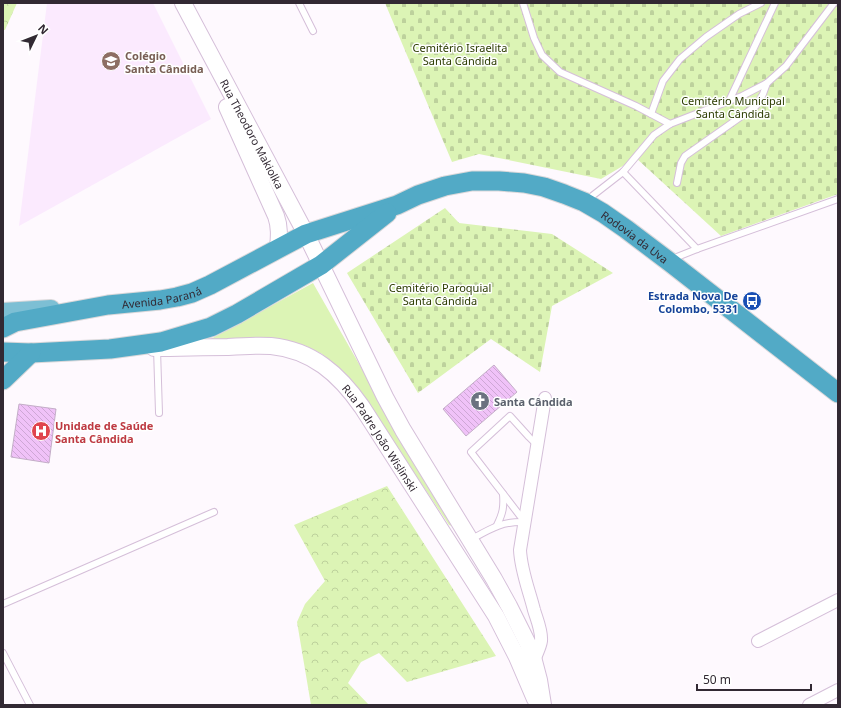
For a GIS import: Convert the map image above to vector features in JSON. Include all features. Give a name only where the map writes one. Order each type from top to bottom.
[{"type":"highway","name":"Rodovia da Uva","points":[[306,234],[397,205],[418,195],[445,186],[479,181],[499,181],[537,186],[564,194],[584,202],[620,225],[838,393]]},
{"type":"highway","name":"Rodovia da Uva","points":[[321,265],[397,205]]},
{"type":"highway","name":"Avenida Paraná","points":[[108,305],[160,300],[192,293],[306,234]]},
{"type":"highway","points":[[3,380],[14,352],[110,349],[161,342],[211,327],[237,314],[321,265]]},
{"type":"highway","points":[[3,328],[15,322],[108,305]]},
{"type":"main road","name":"Rua Theodoro Makiolka","points":[[182,3],[306,234],[321,265]]},
{"type":"main road","name":"Rua Theodoro Makiolka","points":[[182,3],[276,216],[279,224],[278,248]]},
{"type":"main road","name":"Rua Padre João Wislinski","points":[[321,265],[403,430],[510,606],[534,661],[543,705]]},
{"type":"main road","name":"Avenida Paraná","points":[[3,312],[108,305]]},
{"type":"main road","name":"Rua Padre João Wislinski","points":[[110,349],[271,346],[289,349],[306,355],[318,361],[330,370],[353,393],[496,616],[517,657],[537,705]]},
{"type":"main road","points":[[406,476],[431,504],[447,529],[458,537],[470,540]]},
{"type":"street","points":[[534,661],[541,639],[540,628],[521,561],[520,550],[544,398]]},
{"type":"street","points":[[758,642],[838,600]]},
{"type":"street","points":[[808,705],[838,690]]},
{"type":"lane","points":[[299,3],[314,31]]},
{"type":"lane","points":[[523,3],[534,38],[542,55],[560,72],[629,103],[670,124]]},
{"type":"lane","points":[[651,114],[663,81],[680,59],[706,37],[739,14],[760,3]]},
{"type":"lane","points":[[729,101],[775,3]]},
{"type":"lane","points":[[584,202],[623,172],[654,135],[670,124],[742,96],[767,83],[786,66],[834,3]]},
{"type":"lane","points":[[677,183],[681,163],[685,156],[756,106],[767,83]]},
{"type":"lane","points":[[623,172],[698,249]]},
{"type":"lane","points":[[668,261],[838,199]]},
{"type":"lane","points":[[157,348],[159,413]]},
{"type":"lane","points":[[525,522],[471,452],[510,416],[537,445]]},
{"type":"lane","points":[[498,525],[504,506],[503,494]]},
{"type":"lane","points":[[3,604],[214,512]]},
{"type":"lane","points":[[470,540],[498,525],[514,521],[525,522]]},
{"type":"lane","points":[[3,653],[30,705]]},
{"type":"shaded area","name":"Colégio Santa Cândida","points":[[47,3],[153,3],[211,119],[19,226]]},
{"type":"green space","points":[[3,3],[17,3],[5,30],[3,30]]},
{"type":"green space","name":"Cemitério Municipal Santa Cândida","points":[[385,3],[838,3],[838,194],[721,236],[636,158],[601,179],[479,154],[452,162]]},
{"type":"green space","name":"Cemitério Paroquial Santa Cândida","points":[[445,208],[459,223],[552,234],[613,273],[552,306],[540,372],[491,339],[418,393],[347,273]]},
{"type":"green space","points":[[313,283],[454,527],[449,525],[423,486],[402,460],[350,382],[339,368],[322,354],[306,346],[282,339],[264,338],[207,341]]},
{"type":"green space","points":[[387,486],[496,656],[407,682],[379,653],[361,662],[348,683],[369,705],[311,705],[297,622],[305,604],[325,581],[294,525]]},
{"type":"building","name":"Santa Cândida","points":[[494,365],[517,392],[466,436],[443,409]]},
{"type":"building","name":"Unidade de Saúde Santa Cândida","points":[[19,404],[56,409],[49,463],[11,457]]},
{"type":"place","name":"Colégio Santa Cândida","points":[[111,61]]},
{"type":"place","name":"Estrada Nova De Colombo, 5331","points":[[752,301]]},
{"type":"place","name":"Santa Cândida","points":[[480,401]]},
{"type":"place","name":"Unidade de Saúde Santa Cândida","points":[[41,431]]},
{"type":"park label","name":"Cemitério Israelita Santa Cândida","points":[[460,53]]}]
